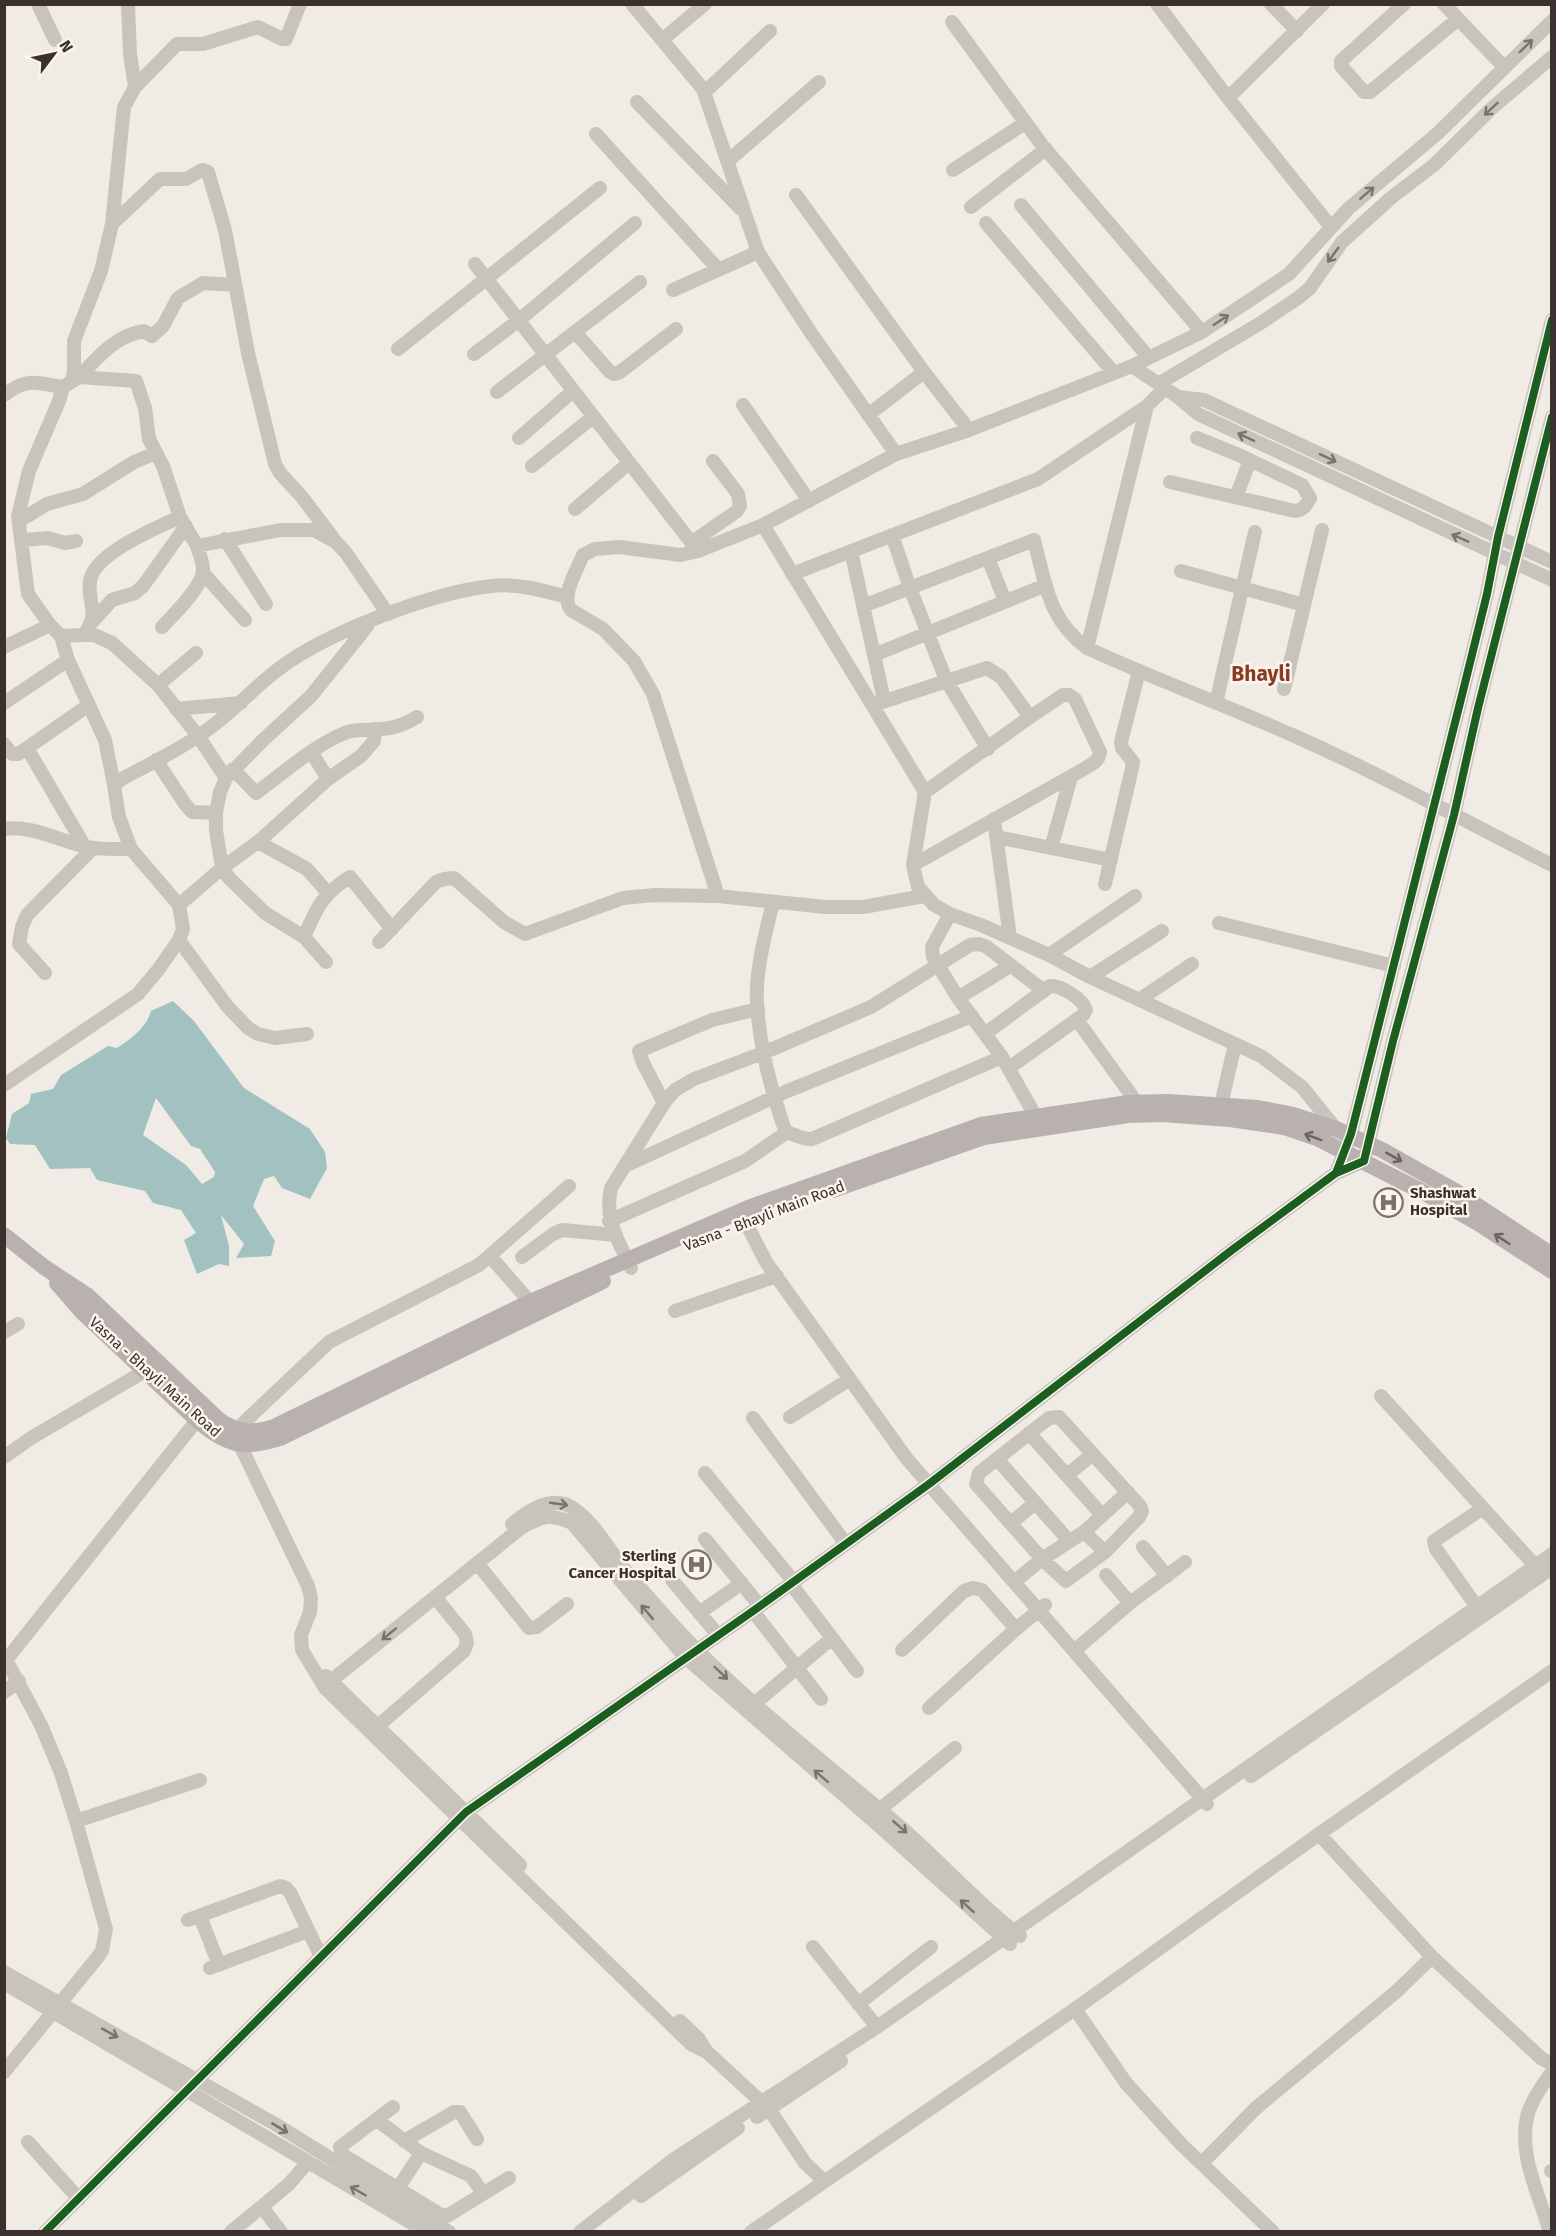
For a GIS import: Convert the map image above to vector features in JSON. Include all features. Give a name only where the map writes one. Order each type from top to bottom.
[{"type":"main road","name":"Vasna - Bhayli Main Road","points":[[238,1438],[274,1427],[530,1302],[981,1125],[1036,1117],[1137,1103],[1168,1102],[1258,1108],[1294,1115],[1344,1132],[1455,1191],[1551,1255]]},
{"type":"main road","name":"Vasna - Bhayli Main Road","points":[[747,1215],[984,1137],[1128,1115],[1204,1116],[1284,1127],[1319,1139],[1469,1218],[1551,1271]]},
{"type":"main road","name":"Vasna - Bhayli Main Road","points":[[6,1240],[88,1296],[238,1438]]},
{"type":"main road","name":"Vasna - Bhayli Main Road","points":[[44,1267],[82,1312],[214,1435],[260,1444],[279,1438],[629,1264]]},
{"type":"street","points":[[38,4],[55,40]]},
{"type":"street","points":[[128,4],[130,54],[135,87]]},
{"type":"street","points":[[4,1085],[138,994],[179,940],[183,929],[179,905],[131,849],[119,817],[105,740],[69,660],[61,636],[50,625],[28,594],[23,540],[18,516],[29,471],[74,371],[74,341],[102,271],[112,224],[124,107],[135,87],[177,44],[203,44],[258,27],[286,39],[300,4]]},
{"type":"street","points":[[632,4],[705,92],[758,252],[811,333],[896,454]]},
{"type":"street","points":[[662,40],[705,4]]},
{"type":"street","points":[[1157,4],[1228,98],[1331,226]]},
{"type":"street","points":[[1271,4],[1297,31]]},
{"type":"street","points":[[1228,98],[1323,4]]},
{"type":"street","points":[[1404,4],[1341,61],[1341,66],[1364,92],[1370,92],[1458,19]]},
{"type":"street","points":[[1444,4],[1504,67]]},
{"type":"street","points":[[694,547],[763,525],[896,454],[969,430],[1132,366],[1202,332],[1289,274],[1349,208],[1438,133],[1551,21]]},
{"type":"street","points":[[952,22],[1025,123],[1202,332]]},
{"type":"street","points":[[705,92],[770,31]]},
{"type":"street","points":[[1087,648],[1147,406],[1161,386],[1259,324],[1310,288],[1342,242],[1392,197],[1434,165],[1492,108],[1551,57]]},
{"type":"street","points":[[728,161],[819,82]]},
{"type":"street","points":[[637,102],[745,213]]},
{"type":"street","points":[[952,170],[1025,123]]},
{"type":"street","points":[[596,134],[718,269]]},
{"type":"street","points":[[971,207],[1046,149]]},
{"type":"street","points":[[112,224],[160,179],[186,179],[202,170],[208,172],[225,230],[248,353],[275,464],[346,553],[388,614]]},
{"type":"street","points":[[398,350],[600,188]]},
{"type":"street","points":[[796,195],[924,372],[969,430]]},
{"type":"street","points":[[1021,205],[1149,358]]},
{"type":"street","points":[[474,354],[518,321],[635,223]]},
{"type":"street","points":[[986,223],[1114,373]]},
{"type":"street","points":[[673,290],[758,252]]},
{"type":"street","points":[[475,264],[694,547]]},
{"type":"street","points":[[497,392],[640,282]]},
{"type":"street","points":[[68,386],[107,348],[132,333],[144,331],[152,336],[163,326],[178,298],[203,283],[235,285]]},
{"type":"street","points":[[1336,1173],[1346,1152],[1344,1132],[1394,966],[1487,594],[1494,553],[1551,320]]},
{"type":"street","points":[[575,332],[609,372],[614,374],[620,372],[676,329]]},
{"type":"street","points":[[1132,366],[1178,397],[1198,414],[1551,580]]},
{"type":"street","points":[[868,415],[924,372]]},
{"type":"street","points":[[4,394],[20,383],[29,382],[68,386],[136,381],[144,404],[149,439],[183,521],[197,546],[203,568],[203,573],[194,589],[162,627]]},
{"type":"street","points":[[519,438],[573,392]]},
{"type":"street","points":[[1178,397],[1204,400],[1551,562]]},
{"type":"street","points":[[743,405],[809,501]]},
{"type":"street","points":[[792,574],[1038,479],[1147,406]]},
{"type":"street","points":[[532,466],[593,417]]},
{"type":"street","points":[[45,2232],[462,1816],[756,1609],[932,1481],[1232,1250],[1336,1173],[1364,1161],[1396,1029],[1454,815],[1551,417]]},
{"type":"street","points":[[1170,482],[1295,511],[1302,510],[1307,505],[1310,498],[1302,485],[1197,438]]},
{"type":"street","points":[[1268,468],[1284,438]]},
{"type":"street","points":[[19,521],[47,504],[83,494],[134,462],[156,453]]},
{"type":"street","points":[[1236,497],[1250,460]]},
{"type":"street","points":[[713,461],[738,494],[740,506],[737,511],[681,555],[619,547],[596,549],[583,555],[569,592],[567,606],[603,629],[634,661],[652,694],[718,896]]},
{"type":"street","points":[[575,509],[629,463]]},
{"type":"street","points":[[92,622],[90,578],[97,567],[131,540],[183,521]]},
{"type":"street","points":[[84,635],[92,622],[112,600],[135,593],[143,586],[183,521]]},
{"type":"street","points":[[763,525],[792,574],[878,702],[925,792],[913,865],[918,886],[924,896],[950,914],[981,924],[1049,955],[1090,977],[1261,1056],[1295,1082],[1344,1132]]},
{"type":"street","points":[[197,546],[280,530],[314,530],[336,542]]},
{"type":"street","points":[[1284,689],[1322,530]]},
{"type":"street","points":[[1216,703],[1255,532]]},
{"type":"street","points":[[892,535],[946,680],[988,749]]},
{"type":"street","points":[[23,540],[48,538],[65,543],[76,541]]},
{"type":"street","points":[[225,540],[266,604]]},
{"type":"street","points":[[863,606],[1034,540],[1052,606],[1060,622],[1072,637],[1087,648],[1288,733],[1434,803],[1551,865]]},
{"type":"street","points":[[851,551],[874,655],[878,702]]},
{"type":"street","points":[[988,558],[1005,602]]},
{"type":"street","points":[[1181,571],[1304,605]]},
{"type":"street","points":[[203,573],[245,620]]},
{"type":"street","points":[[874,655],[1046,585]]},
{"type":"street","points":[[114,785],[198,736],[289,662],[320,644],[388,614],[456,593],[492,586],[522,586],[569,592]]},
{"type":"street","points":[[326,962],[304,937],[265,913],[229,878],[222,868],[216,830],[216,813],[230,773],[311,696],[372,621]]},
{"type":"street","points":[[4,647],[50,625]]},
{"type":"street","points":[[61,636],[93,635],[112,643],[158,685],[230,773],[256,793],[343,733],[403,725],[417,717]]},
{"type":"street","points":[[158,685],[196,653]]},
{"type":"street","points":[[4,703],[69,660]]},
{"type":"street","points":[[878,702],[987,668],[1001,677],[1030,717]]},
{"type":"street","points":[[1105,884],[1133,762],[1122,748],[1122,742],[1139,671]]},
{"type":"street","points":[[913,865],[1096,762],[1100,752],[1075,699],[1069,695],[1063,695],[925,792]]},
{"type":"street","points":[[176,709],[241,703]]},
{"type":"street","points":[[4,744],[12,754],[18,754],[89,705]]},
{"type":"street","points":[[179,905],[222,868],[258,842],[328,779],[361,756],[374,741],[375,729]]},
{"type":"street","points":[[27,748],[89,847]]},
{"type":"street","points":[[312,753],[328,779]]},
{"type":"street","points":[[156,760],[192,812],[216,813]]},
{"type":"street","points":[[1051,848],[1071,777]]},
{"type":"street","points":[[994,819],[1010,938]]},
{"type":"street","points":[[4,829],[18,827],[28,829],[89,847],[131,849]]},
{"type":"street","points":[[997,837],[1111,860]]},
{"type":"street","points":[[258,842],[307,869],[328,893]]},
{"type":"street","points":[[45,973],[19,944],[21,927],[27,915],[89,847]]},
{"type":"street","points":[[304,937],[317,906],[334,887],[350,877],[393,929]]},
{"type":"street","points":[[379,942],[436,882],[454,878],[504,922],[525,934],[623,898],[655,895],[718,896],[826,907],[863,908],[924,896]]},
{"type":"street","points":[[1049,955],[1135,896]]},
{"type":"street","points":[[773,902],[762,946],[756,1001],[763,1053],[786,1133]]},
{"type":"street","points":[[950,914],[932,947],[933,957],[958,998],[1006,1063],[1036,1117]]},
{"type":"street","points":[[1219,923],[1394,966]]},
{"type":"street","points":[[1090,977],[1162,931]]},
{"type":"street","points":[[179,940],[227,1006],[248,1028],[275,1038],[307,1034]]},
{"type":"street","points":[[629,1264],[609,1221],[608,1202],[611,1188],[664,1103],[675,1090],[694,1079],[763,1053],[871,1006],[970,945],[987,946],[1044,990]]},
{"type":"street","points":[[1139,1000],[1192,964]]},
{"type":"street","points":[[958,998],[1010,966]]},
{"type":"street","points":[[786,1133],[807,1140],[812,1139],[1006,1063],[1077,1020],[1086,1010],[1083,1002],[1057,986],[1050,986],[986,1033]]},
{"type":"street","points":[[664,1103],[639,1051],[712,1020],[758,1009]]},
{"type":"street","points":[[624,1166],[774,1097],[972,1016]]},
{"type":"street","points":[[1077,1020],[1137,1103]]},
{"type":"street","points":[[1221,1105],[1235,1044]]},
{"type":"street","points":[[609,1221],[745,1161],[786,1133]]},
{"type":"street","points":[[569,1186],[479,1265],[329,1342],[238,1438],[308,1586],[311,1598],[310,1612],[301,1635],[302,1650],[325,1688],[698,2038],[707,2052],[765,2106],[805,2163],[824,2181]]},
{"type":"street","points":[[747,1215],[766,1262],[907,1459],[932,1481]]},
{"type":"street","points":[[747,1215],[774,1257],[932,1481],[1208,1800]]},
{"type":"street","points":[[522,1257],[562,1230],[615,1235]]},
{"type":"street","points":[[490,1256],[530,1302]]},
{"type":"street","points":[[675,1311],[777,1276]]},
{"type":"street","points":[[4,1332],[18,1324]]},
{"type":"street","points":[[4,1457],[31,1438],[144,1371]]},
{"type":"street","points":[[790,1417],[850,1379]]},
{"type":"street","points":[[1382,1396],[1483,1508],[1543,1569]]},
{"type":"street","points":[[753,1418],[846,1544]]},
{"type":"street","points":[[1049,1418],[1059,1418],[1093,1454],[1142,1511],[1105,1552],[1063,1581],[976,1484],[978,1473],[1049,1418]]},
{"type":"street","points":[[4,2072],[102,1951],[106,1929],[61,1773],[19,1681],[6,1658],[197,1420]]},
{"type":"street","points":[[1029,1433],[1102,1515]]},
{"type":"street","points":[[1067,1475],[1093,1454]]},
{"type":"street","points":[[997,1459],[1069,1541]]},
{"type":"street","points":[[705,1473],[858,1671]]},
{"type":"street","points":[[1017,1580],[1042,1559],[1084,1532],[1128,1492]]},
{"type":"street","points":[[415,1613],[513,1523],[547,1503],[561,1502],[572,1507],[588,1522],[691,1653],[754,1704],[874,1814]]},
{"type":"street","points":[[1011,1524],[1035,1503]]},
{"type":"street","points":[[1477,1606],[1436,1549],[1434,1541],[1483,1508]]},
{"type":"street","points":[[332,1680],[522,1527],[536,1519],[550,1515],[562,1518],[573,1523],[691,1653],[1013,1938]]},
{"type":"street","points":[[1084,1532],[1105,1552]]},
{"type":"street","points":[[705,1539],[741,1583],[756,1609],[821,1699]]},
{"type":"street","points":[[1143,1547],[1167,1576]]},
{"type":"street","points":[[1208,1800],[1543,1569],[1551,1554]]},
{"type":"street","points":[[1076,1648],[1130,1603],[1185,1562]]},
{"type":"street","points":[[477,1563],[529,1628],[537,1627],[567,1604]]},
{"type":"street","points":[[580,2232],[675,2158],[765,2106],[1013,1938],[1477,1606],[1543,1569]]},
{"type":"street","points":[[1106,1575],[1130,1603]]},
{"type":"street","points":[[672,1580],[718,1635]]},
{"type":"street","points":[[699,1612],[741,1583]]},
{"type":"street","points":[[902,1650],[964,1591],[973,1588],[982,1590],[1016,1629]]},
{"type":"street","points":[[378,1726],[464,1651],[467,1643],[465,1634],[435,1597]]},
{"type":"street","points":[[929,1708],[1041,1608]]},
{"type":"street","points":[[754,1704],[832,1638]]},
{"type":"street","points":[[311,1665],[332,1680],[462,1816]]},
{"type":"street","points":[[751,2232],[1075,2009],[1551,1671]]},
{"type":"street","points":[[4,1692],[19,1681]]},
{"type":"street","points":[[874,1814],[955,1748]]},
{"type":"street","points":[[76,1821],[200,1780]]},
{"type":"street","points":[[1319,1834],[1432,1957],[1546,2063],[1551,2064]]},
{"type":"street","points":[[308,1931],[214,1967],[194,1918],[280,1886],[286,1888],[291,1894],[321,1957]]},
{"type":"street","points":[[593,2232],[877,2027],[1013,1938]]},
{"type":"street","points":[[813,1947],[877,2027]]},
{"type":"street","points":[[858,2004],[931,1947]]},
{"type":"street","points":[[1202,2163],[1256,2109],[1397,1991],[1432,1957]]},
{"type":"street","points":[[4,1972],[56,2009],[186,2091],[308,2162],[392,2197],[447,2216],[509,2178]]},
{"type":"street","points":[[4,1983],[275,2124],[449,2232]]},
{"type":"street","points":[[1075,2009],[1126,2083],[1181,2144],[1268,2230]]},
{"type":"street","points":[[1550,2232],[1530,2170],[1524,2136],[1529,2112],[1538,2091],[1551,2072]]},
{"type":"street","points":[[393,2107],[339,2150],[427,2232]]},
{"type":"street","points":[[404,2141],[454,2112],[460,2112],[477,2139]]},
{"type":"street","points":[[377,2120],[422,2153],[471,2176],[483,2193]]},
{"type":"street","points":[[28,2142],[79,2199]]},
{"type":"street","points":[[392,2197],[422,2153]]},
{"type":"street","points":[[231,2232],[289,2184],[308,2162]]},
{"type":"street","points":[[262,2206],[281,2232]]},
{"type":"water","points":[[173,1001],[194,1021],[244,1088],[310,1129],[325,1152],[327,1168],[310,1199],[282,1188],[274,1176],[264,1179],[253,1206],[275,1241],[271,1256],[236,1258],[244,1244],[221,1215],[229,1246],[229,1266],[219,1264],[197,1274],[184,1240],[196,1233],[181,1210],[153,1203],[145,1191],[97,1180],[90,1168],[50,1169],[35,1145],[10,1144],[6,1138],[12,1114],[29,1103],[31,1094],[53,1089],[61,1075],[108,1046],[117,1048],[133,1037],[151,1011]],"holes":[[[156,1098],[191,1146],[200,1149],[215,1172],[214,1177],[202,1184],[186,1165],[143,1135]]]},
{"type":"cycle path","points":[[1552,320],[1498,537],[1487,594],[1351,1134],[1336,1173],[1364,1161],[1393,1041],[1454,815],[1478,708],[1552,417]]},
{"type":"cycle path","points":[[45,2232],[466,1812],[753,1611],[929,1484],[1232,1250],[1336,1173]]},
{"type":"place","name":"Shashwat Hospital","points":[[1389,1202]]},
{"type":"place","name":"Sterling Cancer Hospital","points":[[697,1565]]},
{"type":"district","name":"Bhayli","points":[[1261,674]]}]
